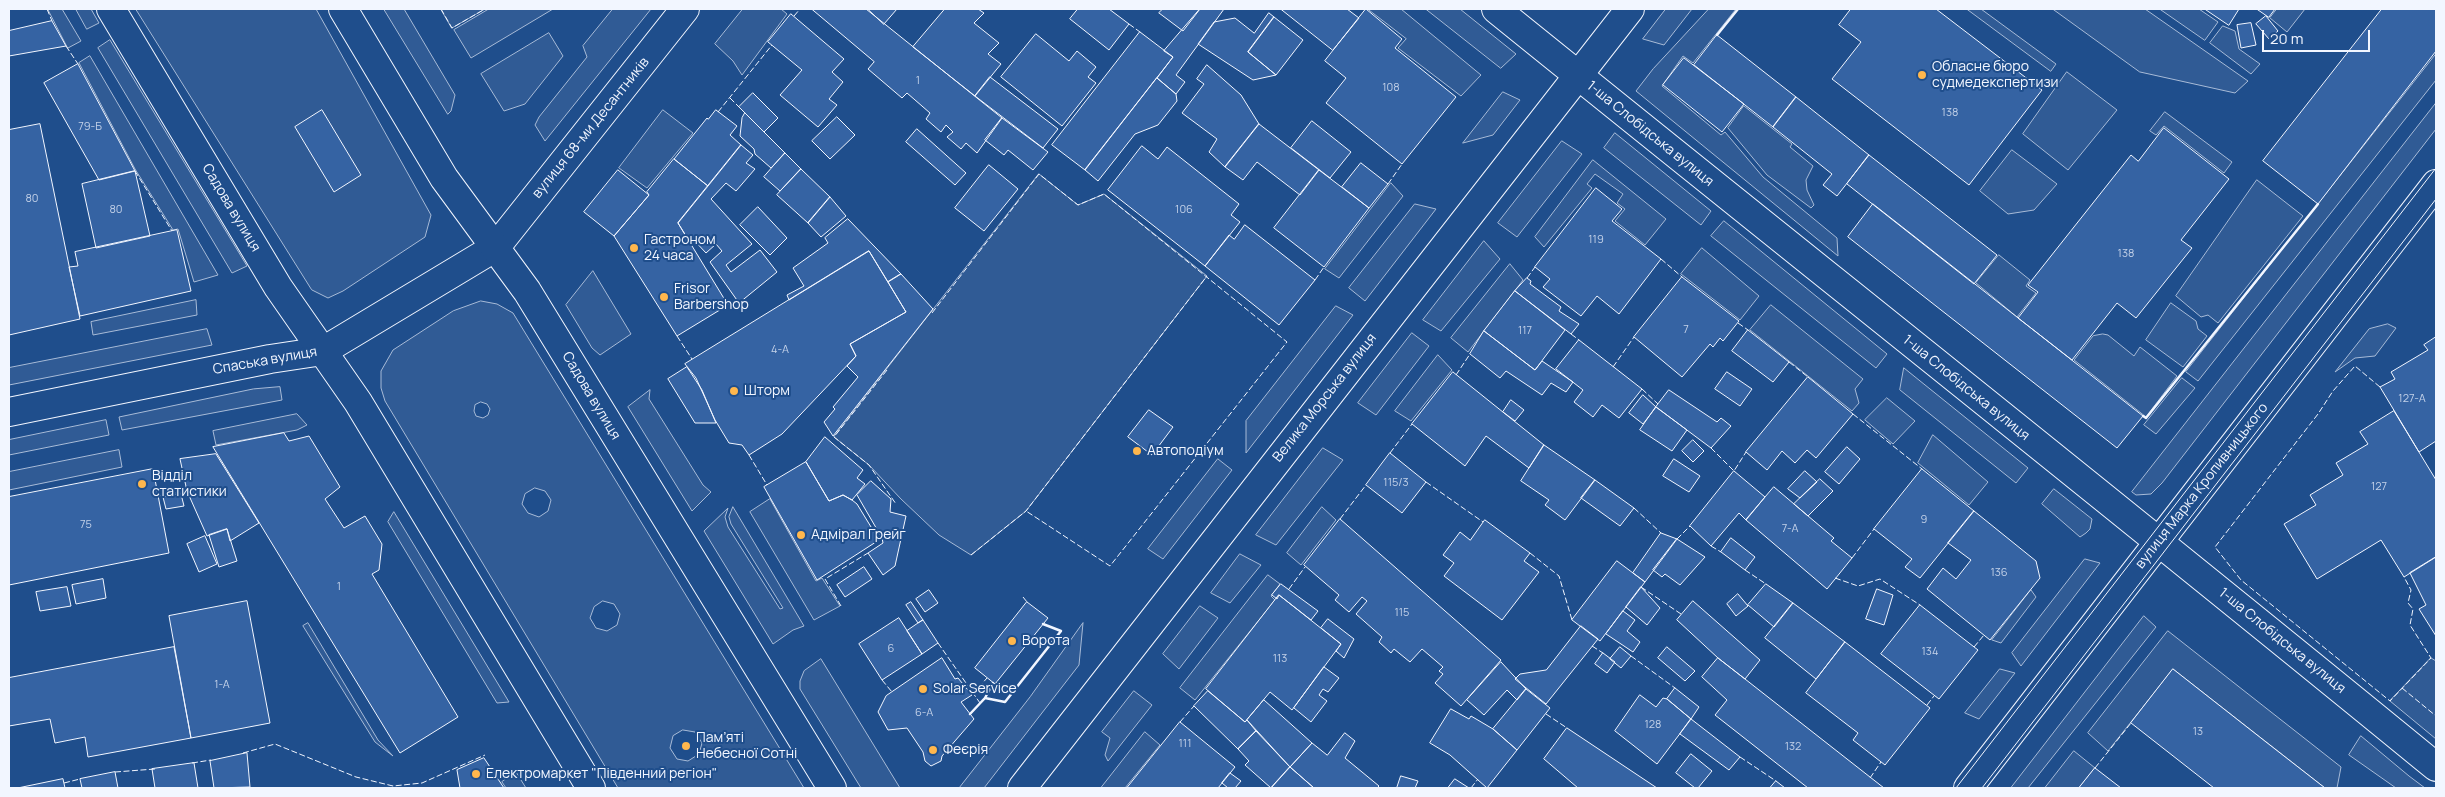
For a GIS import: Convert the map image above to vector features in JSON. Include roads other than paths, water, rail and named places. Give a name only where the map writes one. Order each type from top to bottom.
[{"type":"street","name":"Садова вулиця","points":[[111,9],[278,288],[358,402],[591,788]]},
{"type":"street","name":"Садова вулиця","points":[[343,9],[444,178],[527,290],[832,788]]},
{"type":"street","name":"вулиця 68-ми Десантників","points":[[496,247],[685,9]]},
{"type":"street","name":"1-ша Слобідська вулиця","points":[[1496,9],[2436,767]]},
{"type":"street","name":"Велика Морська вулиця","points":[[1022,788],[1630,9]]},
{"type":"street","name":"вулиця Марка Кропивницького","points":[[1968,788],[2436,184]]},
{"type":"street","name":"Спаська вулиця","points":[[9,412],[270,359],[323,351],[496,247]]},
{"type":"tram line","points":[[1956,788],[2436,168]]},
{"type":"tram line","points":[[1982,788],[2436,199]]},
{"type":"place","name":"Обласне бюро судмедекспертизи","points":[[1922,75]]},
{"type":"place","name":"Гастроном 24 часа","points":[[634,248]]},
{"type":"place","name":"Frisor Barbershop","points":[[664,297]]},
{"type":"place","name":"Шторм","points":[[734,391]]},
{"type":"place","name":"Автоподіум","points":[[1137,451]]},
{"type":"place","name":"Відділ статистики","points":[[142,484]]},
{"type":"place","name":"Адмірал Грейг","points":[[801,535]]},
{"type":"place","name":"Ворота","points":[[1012,641]]},
{"type":"place","name":"Solar Service","points":[[923,689]]},
{"type":"place","name":"Пам’яті Небесної Сотні","points":[[686,746]]},
{"type":"place","name":"Феєрія","points":[[933,750]]},
{"type":"place","name":"Електромаркет \"Південний регіон\"","points":[[476,774]]}]
